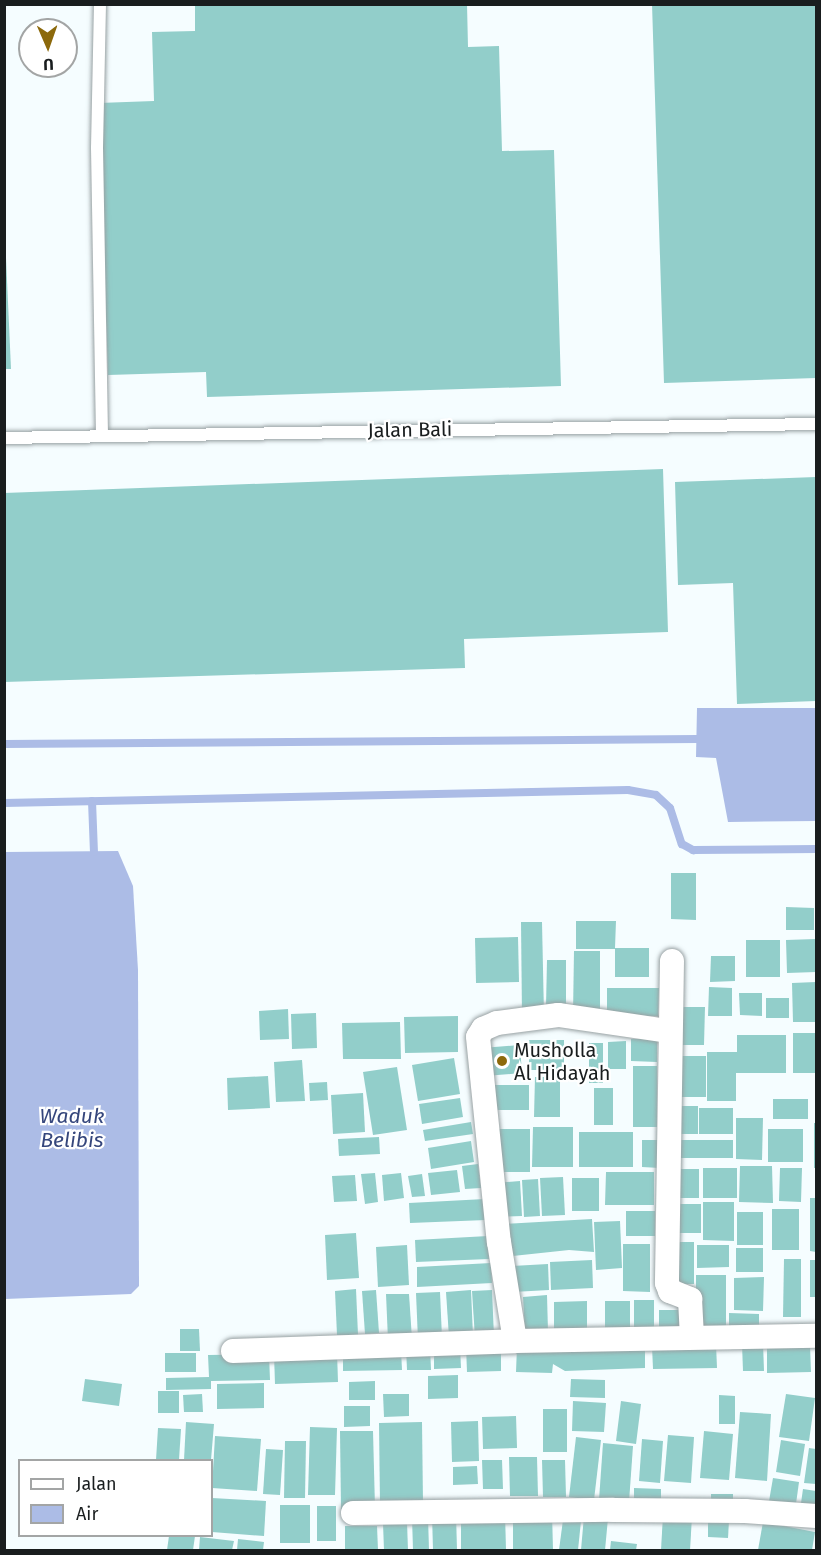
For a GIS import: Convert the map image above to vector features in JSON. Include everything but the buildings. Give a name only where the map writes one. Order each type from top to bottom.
[{"type":"street","points":[[672,961],[668,1031],[673,1101],[667,1283],[670,1292],[690,1299],[692,1337]]},
{"type":"street","points":[[515,1341],[499,1242],[478,1037],[483,1029],[497,1023],[558,1015],[668,1031]]},
{"type":"street","points":[[233,1351],[515,1341],[816,1336]]},
{"type":"street","points":[[353,1513],[697,1510],[816,1516]]},
{"type":"lane","points":[[100,4],[97,148],[102,435]]},
{"type":"lane","name":"Jalan Bali","points":[[4,438],[816,424]]},
{"type":"water","points":[[697,708],[816,708],[816,821],[728,822],[716,758],[696,757]]},
{"type":"water","name":"Waduk Belibis","points":[[118,851],[133,886],[138,970],[139,1286],[131,1294],[5,1299],[5,852]]},
{"type":"waterway","points":[[4,744],[697,739]]},
{"type":"waterway","points":[[4,803],[628,790],[656,795],[670,808],[682,844],[693,850],[816,849]]},
{"type":"waterway","points":[[92,801],[94,852]]},
{"type":"place","name":"Musholla Al Hidayah","points":[[502,1061]]}]
